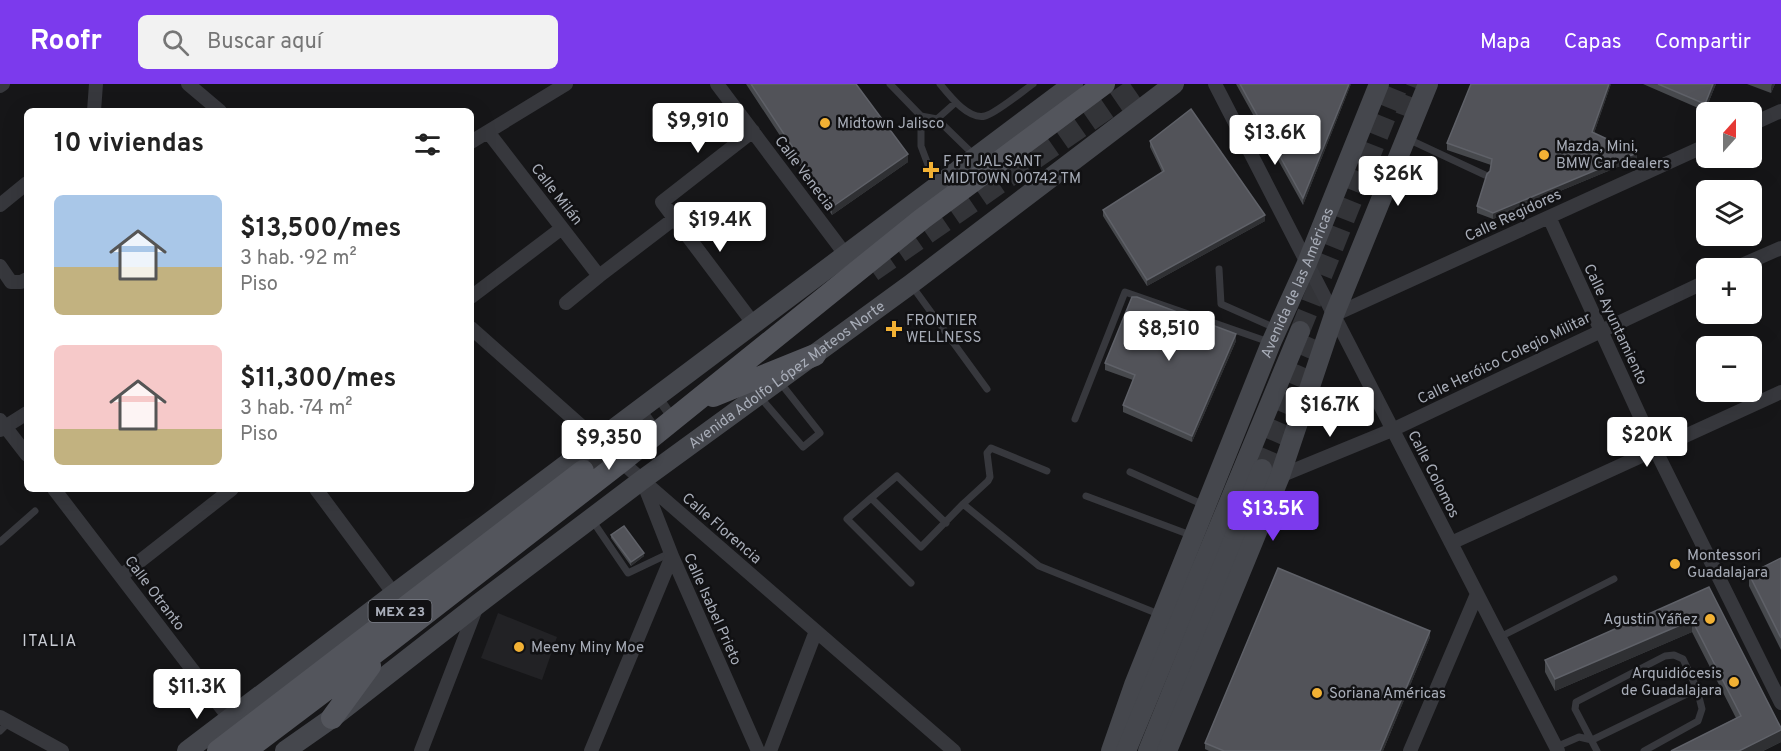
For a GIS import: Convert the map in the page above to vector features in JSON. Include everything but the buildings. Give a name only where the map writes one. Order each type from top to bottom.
[{"type":"main road","points":[[187,751],[1073,84]]},
{"type":"main road","name":"Avenida Adolfo López Mateos Norte","points":[[245,751],[622,461],[922,219],[1104,84]]},
{"type":"main road","name":"Avenida Adolfo López Mateos Norte","points":[[285,751],[332,718],[591,518],[911,284],[1173,84]]},
{"type":"main road","name":"Avenida de las Américas","points":[[1111,751],[1134,685],[1379,84]]},
{"type":"main road","points":[[1167,751],[1271,472],[1428,84]]},
{"type":"main road","name":"Avenida de las Américas","points":[[1126,751],[1300,331]]},
{"type":"main road","points":[[690,406],[814,355]]},
{"type":"main road","name":"MEX 23","points":[[218,751],[583,471]]},
{"type":"main road","points":[[1149,751],[1271,472]]},
{"type":"main road","points":[[332,718],[384,646]]},
{"type":"main road","points":[[258,751],[275,728]]},
{"type":"street","points":[[94,108],[96,84]]},
{"type":"street","points":[[188,84],[216,108]]},
{"type":"street","points":[[474,140],[566,84]]},
{"type":"street","name":"Calle Venecia","points":[[717,84],[845,254]]},
{"type":"street","name":"Calle Colomos","points":[[1215,84],[1557,749]]},
{"type":"street","points":[[1762,120],[1781,111]]},
{"type":"street","points":[[753,131],[662,202],[753,323]]},
{"type":"street","name":"Calle Milán","points":[[488,132],[599,276]]},
{"type":"street","name":"Calle Regidores","points":[[1334,315],[1696,150]]},
{"type":"street","points":[[0,205],[24,185]]},
{"type":"street","name":"Calle Ayuntamiento","points":[[1549,217],[1655,449],[1781,703]]},
{"type":"street","points":[[566,303],[675,218]]},
{"type":"street","points":[[474,295],[562,228]]},
{"type":"street","points":[[1758,258],[1781,248]]},
{"type":"street","points":[[0,266],[11,282],[24,280]]},
{"type":"street","name":"Calle Heróico Colegio Militar","points":[[1271,472],[1392,430],[1696,286]]},
{"type":"street","name":"Calle Florencia","points":[[474,331],[816,631],[938,745],[954,751]]},
{"type":"street","points":[[1451,543],[1781,392]]},
{"type":"street","points":[[24,415],[2,426],[24,452]]},
{"type":"street","name":"Calle Isabel Prieto","points":[[642,480],[671,554],[758,751]]},
{"type":"street","name":"Calle Otranto","points":[[56,492],[230,719]]},
{"type":"street","points":[[121,576],[228,492]]},
{"type":"street","points":[[318,492],[394,594]]},
{"type":"street","points":[[591,751],[671,554]]},
{"type":"street","points":[[1410,751],[1477,594]]},
{"type":"street","points":[[421,751],[478,604]]},
{"type":"street","points":[[770,751],[816,631]]},
{"type":"street","points":[[3,723],[62,751]]},
{"type":"lane","points":[[890,84],[921,116],[938,119],[976,157]]},
{"type":"lane","points":[[940,84],[955,103],[977,117],[987,116],[1033,84]]},
{"type":"lane","points":[[938,119],[955,103]]},
{"type":"lane","points":[[921,116],[921,146],[936,186]]},
{"type":"lane","points":[[1405,138],[1485,175]]},
{"type":"lane","points":[[1219,269],[1221,304],[1275,336]]},
{"type":"lane","points":[[911,284],[987,389]]},
{"type":"lane","points":[[1075,419],[1125,292],[1275,336]]},
{"type":"lane","points":[[759,395],[803,447],[820,433],[779,381]]},
{"type":"lane","points":[[871,498],[921,547],[988,481],[990,477],[987,453],[991,448],[1047,471]]},
{"type":"lane","points":[[1130,472],[1206,506]]},
{"type":"lane","points":[[911,583],[847,519],[897,476],[946,523]]},
{"type":"lane","points":[[1086,496],[1195,536]]},
{"type":"lane","points":[[963,504],[1039,566],[1163,615]]},
{"type":"lane","points":[[0,542],[35,511]]},
{"type":"lane","points":[[591,518],[628,573],[671,554]]},
{"type":"lane","points":[[1500,637],[1614,579]]},
{"type":"lane","points":[[1597,751],[1575,709],[1576,702],[1665,656],[1674,655],[1683,659],[1697,689],[1702,709],[1698,721],[1644,751]]},
{"type":"lane","points":[[1579,737],[1592,740],[1697,689]]},
{"type":"lane","points":[[1557,749],[1579,737],[1584,727]]},
{"type":"shaded area","name":"Meeny Miny Moe","points":[[498,613],[557,637],[542,680],[481,658]]},
{"type":"tunnel","points":[[872,271],[1142,84]]},
{"type":"tunnel","points":[[1300,331],[1399,84]]},
{"type":"tunnel","points":[[1405,116],[1417,84]]},
{"type":"tunnel","points":[[1262,469],[1318,339]]},
{"type":"tunnel","points":[[583,471],[672,409]]},
{"type":"place","name":"Midtown Jalisco","points":[[825,123]]},
{"type":"place","name":"Mazda, Mini, BMW Car dealers","points":[[1544,155]]},
{"type":"place","name":"F FT JAL SANT MIDTOWN 00742 TM","points":[[931,170]]},
{"type":"place","name":"FRONTIER WELLNESS","points":[[894,329]]},
{"type":"place","name":"Montessori Guadalajara","points":[[1675,564]]},
{"type":"place","name":"Agustin Yáñez","points":[[1710,619]]},
{"type":"place","name":"Meeny Miny Moe","points":[[519,647]]},
{"type":"place","name":"Arquidiócesis de Guadalajara","points":[[1734,682]]},
{"type":"place","name":"Soriana Américas","points":[[1317,693]]},
{"type":"district","name":"ITALIA","points":[[50,640]]}]
